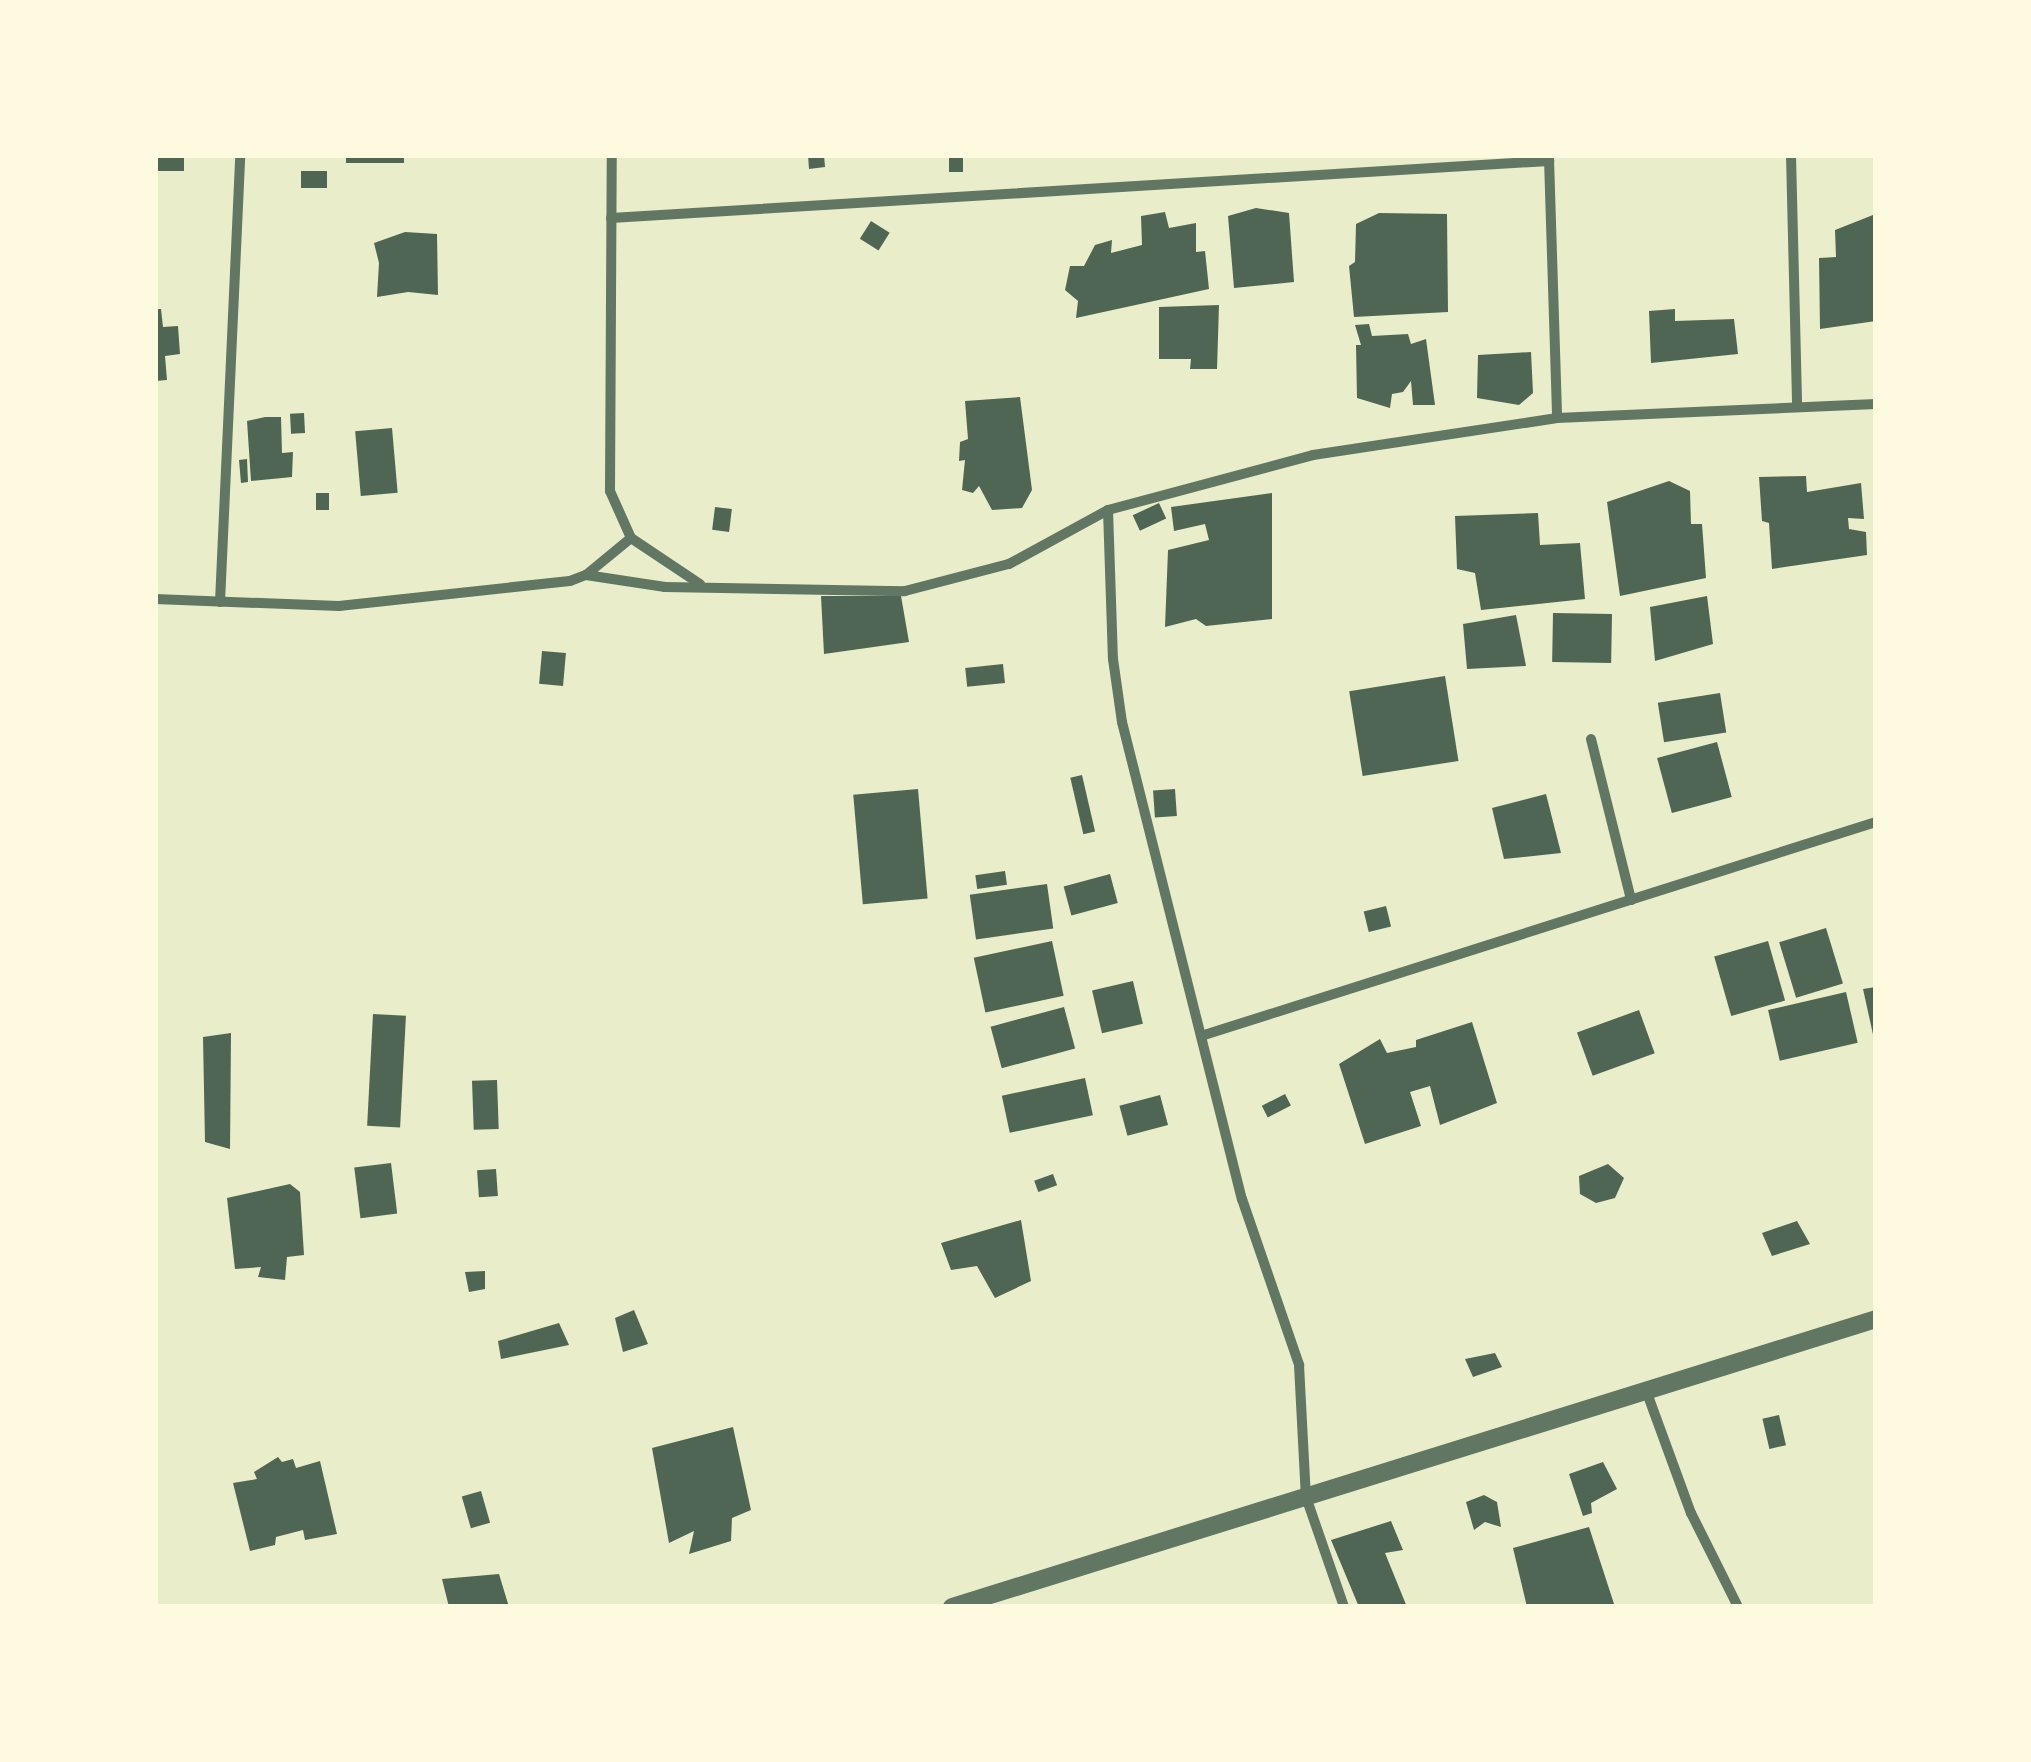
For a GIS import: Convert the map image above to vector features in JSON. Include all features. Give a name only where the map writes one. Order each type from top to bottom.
[{"type":"street","points":[[220,602],[240,155]]},
{"type":"street","points":[[612,155],[610,490],[631,538],[700,584]]},
{"type":"street","points":[[1791,155],[1797,406]]},
{"type":"street","points":[[611,218],[1549,158],[1558,418]]},
{"type":"street","points":[[586,575],[664,587],[700,584],[906,591],[1009,564],[1108,510],[1313,455],[1558,418],[1876,404]]},
{"type":"street","points":[[1108,510],[1113,659],[1122,722],[1242,1200],[1299,1365],[1306,1497],[1344,1607]]},
{"type":"street","points":[[155,599],[339,606],[570,581],[586,575],[631,538]]},
{"type":"street","points":[[1590,739],[1631,900]]},
{"type":"street","points":[[1202,1036],[1876,822]]},
{"type":"street","points":[[952,1607],[1876,1319]]},
{"type":"street","points":[[1647,1393],[1691,1513],[1738,1607]]},
{"type":"building","points":[[155,155],[184,155],[184,171],[155,171]]},
{"type":"building","points":[[346,155],[404,155],[404,163],[346,163]]},
{"type":"building","points":[[808,155],[824,155],[825,167],[809,169]]},
{"type":"building","points":[[949,155],[963,155],[963,172],[949,172]]},
{"type":"building","points":[[301,171],[327,171],[327,188],[301,188]]},
{"type":"building","points":[[1256,208],[1289,213],[1294,282],[1234,288],[1228,216]]},
{"type":"building","points":[[1165,212],[1169,228],[1196,223],[1196,252],[1205,251],[1209,289],[1076,318],[1078,301],[1065,290],[1070,266],[1084,266],[1095,245],[1112,240],[1111,253],[1142,245],[1141,216]]},
{"type":"building","points":[[1379,213],[1447,214],[1448,312],[1354,317],[1349,266],[1355,262],[1356,224]]},
{"type":"building","points":[[1873,215],[1876,321],[1820,329],[1819,258],[1836,257],[1835,230]]},
{"type":"building","points":[[871,221],[890,233],[879,250],[860,239]]},
{"type":"building","points":[[405,232],[437,234],[438,295],[408,292],[377,297],[379,263],[374,243]]},
{"type":"building","points":[[1219,305],[1217,369],[1190,369],[1191,359],[1159,359],[1159,307]]},
{"type":"building","points":[[155,309],[161,309],[163,327],[178,326],[180,354],[165,356],[167,380],[155,381]]},
{"type":"building","points":[[1675,309],[1675,321],[1734,319],[1738,354],[1651,363],[1649,311]]},
{"type":"building","points":[[1369,324],[1372,336],[1408,334],[1411,344],[1426,339],[1435,405],[1413,405],[1411,381],[1403,392],[1392,394],[1390,408],[1357,398],[1356,345],[1361,345],[1355,325]]},
{"type":"building","points":[[1531,352],[1533,393],[1519,405],[1477,398],[1478,355]]},
{"type":"building","points":[[1020,397],[1032,490],[1022,508],[992,510],[979,486],[973,493],[962,490],[965,460],[959,461],[960,442],[968,439],[965,401]]},
{"type":"building","points":[[304,413],[305,433],[291,434],[290,414]]},
{"type":"building","points":[[281,417],[282,453],[293,452],[292,477],[251,481],[247,421]]},
{"type":"building","points":[[392,428],[398,493],[361,496],[355,431]]},
{"type":"building","points":[[247,459],[248,482],[241,483],[239,460]]},
{"type":"building","points":[[1806,476],[1807,492],[1861,483],[1864,519],[1848,518],[1849,529],[1866,532],[1867,555],[1772,569],[1769,523],[1762,521],[1759,477]]},
{"type":"building","points":[[1669,481],[1690,491],[1691,524],[1702,524],[1706,578],[1620,596],[1607,502]]},
{"type":"building","points":[[316,493],[329,493],[329,510],[316,510]]},
{"type":"building","points":[[1272,493],[1272,619],[1206,626],[1196,619],[1165,627],[1168,550],[1209,540],[1205,524],[1174,531],[1171,507]]},
{"type":"building","points":[[1159,503],[1166,518],[1140,531],[1133,515]]},
{"type":"building","points":[[715,507],[732,509],[729,532],[712,530]]},
{"type":"building","points":[[1538,513],[1540,545],[1580,543],[1585,599],[1481,610],[1475,573],[1457,569],[1455,516]]},
{"type":"building","points":[[821,596],[901,596],[909,642],[824,654]]},
{"type":"building","points":[[1707,596],[1713,644],[1655,661],[1650,607]]},
{"type":"building","points":[[1553,613],[1612,614],[1611,663],[1552,662]]},
{"type":"building","points":[[1516,615],[1526,666],[1467,669],[1463,624]]},
{"type":"building","points":[[542,651],[566,653],[563,686],[539,684]]},
{"type":"building","points":[[1003,664],[1005,683],[967,687],[965,668]]},
{"type":"building","points":[[1445,676],[1458,761],[1363,776],[1349,691]]},
{"type":"building","points":[[1720,693],[1726,733],[1664,742],[1658,703]]},
{"type":"building","points":[[1717,742],[1732,797],[1672,813],[1657,758]]},
{"type":"building","points":[[1082,775],[1095,832],[1083,834],[1070,778]]},
{"type":"building","points":[[918,789],[928,899],[863,904],[853,795]]},
{"type":"building","points":[[1175,789],[1177,816],[1155,817],[1153,791]]},
{"type":"building","points":[[1546,794],[1561,853],[1504,859],[1492,808]]},
{"type":"building","points":[[1005,871],[1007,885],[977,889],[975,875]]},
{"type":"building","points":[[1110,874],[1118,903],[1071,915],[1064,886]]},
{"type":"building","points":[[1047,884],[1053,929],[976,939],[970,895]]},
{"type":"building","points":[[1386,906],[1391,926],[1369,932],[1364,912]]},
{"type":"building","points":[[1826,928],[1843,983],[1796,998],[1779,942]]},
{"type":"building","points":[[1052,941],[1064,996],[985,1012],[974,958]]},
{"type":"building","points":[[1768,941],[1785,1001],[1731,1016],[1714,956]]},
{"type":"building","points":[[1133,981],[1143,1024],[1102,1033],[1092,990]]},
{"type":"building","points":[[1876,987],[1876,1039],[1874,1039],[1863,989]]},
{"type":"building","points":[[1846,992],[1858,1043],[1780,1061],[1768,1010]]},
{"type":"building","points":[[1064,1007],[1075,1049],[1002,1068],[991,1027]]},
{"type":"building","points":[[1639,1010],[1655,1053],[1593,1076],[1577,1033]]},
{"type":"building","points":[[373,1014],[406,1016],[400,1128],[367,1126]]},
{"type":"building","points":[[1472,1022],[1497,1103],[1440,1125],[1430,1086],[1410,1092],[1421,1126],[1365,1144],[1339,1064],[1380,1039],[1387,1053],[1416,1047],[1416,1040]]},
{"type":"building","points":[[231,1033],[230,1149],[205,1142],[203,1037]]},
{"type":"building","points":[[1085,1078],[1093,1115],[1010,1133],[1002,1096]]},
{"type":"building","points":[[497,1080],[499,1129],[474,1130],[472,1081]]},
{"type":"building","points":[[1285,1094],[1291,1106],[1268,1117],[1262,1106]]},
{"type":"building","points":[[1160,1095],[1168,1125],[1127,1136],[1119,1106]]},
{"type":"building","points":[[391,1163],[397,1214],[360,1218],[354,1168]]},
{"type":"building","points":[[1608,1164],[1624,1178],[1615,1198],[1596,1203],[1580,1194],[1579,1176]]},
{"type":"building","points":[[496,1169],[498,1196],[479,1197],[477,1170]]},
{"type":"building","points":[[1053,1174],[1057,1185],[1038,1192],[1034,1181]]},
{"type":"building","points":[[290,1184],[300,1192],[304,1255],[287,1257],[285,1280],[258,1277],[261,1267],[235,1269],[227,1198]]},
{"type":"building","points":[[1021,1220],[1031,1281],[995,1298],[977,1266],[951,1270],[941,1243]]},
{"type":"building","points":[[1797,1221],[1810,1244],[1772,1256],[1762,1233]]},
{"type":"building","points":[[485,1271],[485,1289],[469,1292],[465,1272]]},
{"type":"building","points":[[634,1310],[648,1344],[623,1352],[615,1318]]},
{"type":"building","points":[[559,1323],[569,1345],[501,1359],[498,1341]]},
{"type":"building","points":[[1495,1353],[1502,1367],[1473,1377],[1465,1359]]},
{"type":"building","points":[[1779,1415],[1786,1445],[1769,1449],[1762,1419]]},
{"type":"building","points":[[733,1427],[751,1510],[732,1518],[731,1541],[689,1554],[694,1531],[669,1543],[652,1448]]},
{"type":"building","points":[[278,1457],[282,1462],[293,1459],[296,1468],[320,1461],[337,1534],[305,1540],[303,1530],[276,1537],[275,1545],[250,1551],[233,1483],[257,1479],[254,1472]]},
{"type":"building","points":[[1603,1462],[1617,1489],[1591,1503],[1592,1513],[1583,1516],[1569,1474]]},
{"type":"building","points":[[481,1491],[490,1523],[471,1528],[462,1497]]},
{"type":"building","points":[[1484,1495],[1497,1502],[1501,1527],[1485,1522],[1474,1530],[1466,1502]]},
{"type":"building","points":[[1391,1521],[1403,1550],[1385,1553],[1407,1607],[1359,1607],[1331,1540]]},
{"type":"building","points":[[1589,1527],[1615,1607],[1527,1607],[1513,1548]]},
{"type":"building","points":[[499,1574],[509,1607],[449,1607],[442,1579]]}]
